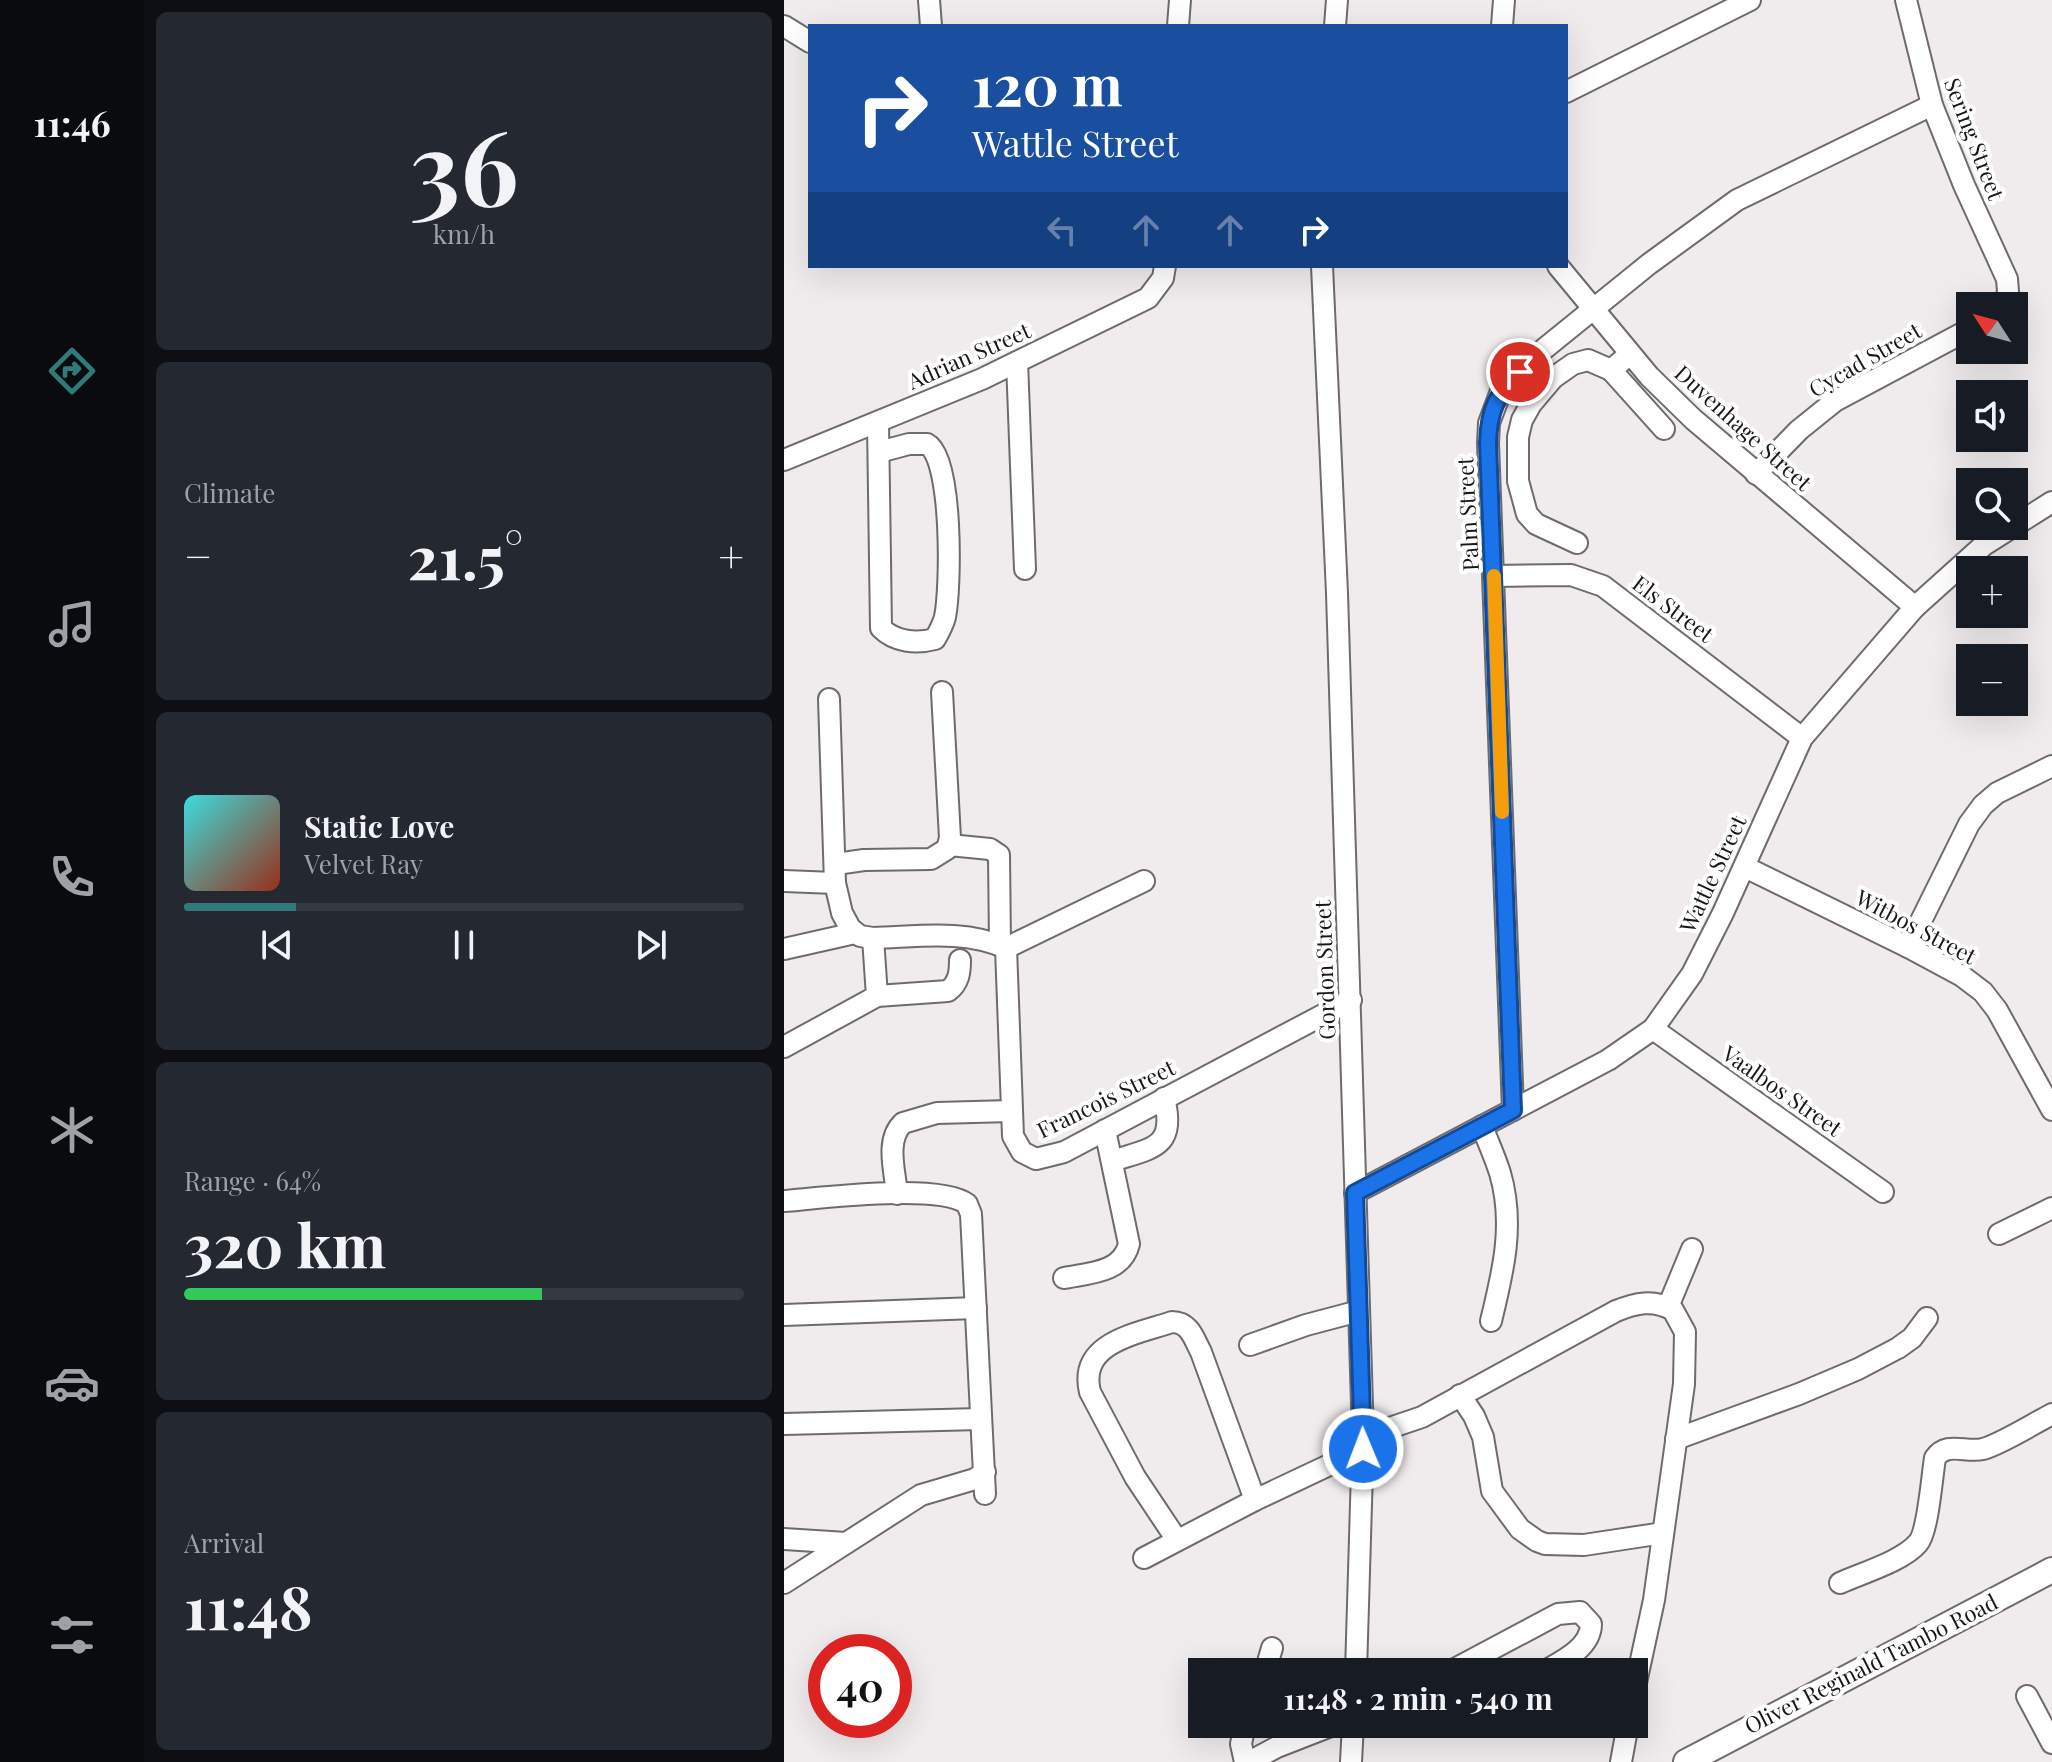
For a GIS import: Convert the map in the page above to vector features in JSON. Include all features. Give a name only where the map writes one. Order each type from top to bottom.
[{"type":"main road","name":"Oliver Reginald Tambo Road","points":[[1687,1761],[2052,1570]]},
{"type":"street","points":[[929,0],[931,24]]},
{"type":"street","points":[[1178,24],[1180,0]]},
{"type":"street","points":[[1335,24],[1337,0]]},
{"type":"street","points":[[1502,24],[1504,0]]},
{"type":"street","points":[[1568,91],[1750,0]]},
{"type":"street","name":"Sering Street","points":[[1906,0],[1932,105],[2007,279],[2006,292]]},
{"type":"street","points":[[784,26],[808,41]]},
{"type":"street","name":"Palm Street","points":[[1513,1110],[1488,443],[1494,407],[1501,391],[1539,353],[1592,309],[1737,200],[1932,105]]},
{"type":"street","name":"Gordon Street","points":[[1322,268],[1351,1000],[1363,1443],[1356,1658]]},
{"type":"street","name":"Duvenhage Street","points":[[1560,268],[1630,354],[1693,419],[1915,607]]},
{"type":"street","name":"Adrian Street","points":[[784,460],[1017,362],[1148,298],[1164,272]]},
{"type":"street","name":"Cycad Street","points":[[1756,474],[1799,430],[1835,401],[1956,336]]},
{"type":"street","points":[[1611,370],[1630,354]]},
{"type":"street","points":[[1577,543],[1536,524],[1527,514],[1518,481],[1518,437],[1531,404],[1553,378],[1573,364],[1588,360],[1611,370],[1664,429]]},
{"type":"street","points":[[1017,362],[1025,569]]},
{"type":"street","points":[[878,423],[881,628],[899,640],[924,642],[935,639],[945,617],[949,584],[945,479],[938,455],[927,444],[909,444],[879,452]]},
{"type":"street","name":"Wattle Street","points":[[1355,1193],[1608,1060],[1653,1029],[1692,974],[1745,867],[1802,738],[1915,607],[1984,545],[2052,502]]},
{"type":"street","name":"Els Street","points":[[1494,576],[1571,575],[1603,586],[1802,738]]},
{"type":"street","points":[[784,881],[835,874],[864,860],[931,859],[939,856],[949,845],[942,692]]},
{"type":"street","points":[[829,699],[835,874],[842,913],[864,936],[877,996]]},
{"type":"street","points":[[1908,947],[1969,824],[1983,805],[1997,793],[2052,766]]},
{"type":"street","name":"Francois Street","points":[[949,845],[990,849],[999,855],[1003,946],[1009,976],[1013,1136],[1018,1146],[1030,1157],[1036,1159],[1064,1152],[1351,1000]]},
{"type":"street","name":"Witbos Street","points":[[1745,867],[1962,976],[1991,1001],[2052,1110]]},
{"type":"street","points":[[784,949],[864,936],[964,936],[988,939],[1003,946],[1144,881]]},
{"type":"street","points":[[784,1047],[877,996],[948,991],[960,974],[960,960]]},
{"type":"street","name":"Vaalbos Street","points":[[1653,1029],[1883,1192]]},
{"type":"street","points":[[1112,1161],[1152,1148],[1162,1140],[1168,1132],[1170,1119],[1164,1098]]},
{"type":"street","points":[[897,1194],[892,1147],[893,1138],[903,1123],[937,1113],[1011,1111]]},
{"type":"street","points":[[1482,1126],[1500,1174],[1506,1204],[1505,1261],[1491,1321]]},
{"type":"street","points":[[1064,1278],[1115,1266],[1125,1257],[1129,1244],[1105,1130]]},
{"type":"street","points":[[784,1201],[897,1194],[949,1195],[967,1204],[971,1214],[985,1494]]},
{"type":"street","points":[[1999,1234],[2052,1208]]},
{"type":"street","points":[[1668,1307],[1692,1249]]},
{"type":"street","points":[[1144,1558],[1363,1443],[1422,1417],[1616,1311],[1637,1303],[1651,1303],[1668,1307],[1679,1318],[1685,1332],[1684,1384],[1654,1600],[1641,1658]]},
{"type":"street","points":[[784,1315],[976,1308]]},
{"type":"street","points":[[1250,1345],[1306,1325],[1359,1311]]},
{"type":"street","points":[[1676,1439],[1858,1369],[1912,1338],[1927,1318]]},
{"type":"street","points":[[1177,1540],[1135,1477],[1090,1392],[1086,1378],[1090,1366],[1097,1353],[1110,1344],[1172,1322],[1185,1325],[1201,1352],[1255,1500]]},
{"type":"street","points":[[1460,1395],[1483,1437],[1492,1491],[1520,1529],[1537,1541],[1584,1545],[1663,1533]]},
{"type":"street","points":[[1840,1583],[1897,1558],[1918,1544],[1927,1514],[1935,1458],[1940,1452],[1952,1448],[1982,1449],[2052,1414]]},
{"type":"street","points":[[784,1424],[980,1419]]},
{"type":"street","points":[[784,1583],[921,1495],[975,1479],[985,1472]]},
{"type":"street","points":[[784,1539],[846,1543]]},
{"type":"street","points":[[1475,1658],[1558,1614],[1580,1612],[1591,1624],[1589,1636],[1568,1658]]},
{"type":"street","points":[[1269,1658],[1272,1648]]},
{"type":"street","points":[[2027,1696],[2052,1743]]},
{"type":"street","points":[[1242,1738],[1241,1744],[1255,1760],[1304,1738]]},
{"type":"street","points":[[1351,1762],[1352,1738]]},
{"type":"street","points":[[1621,1762],[1625,1738]]},
{"type":"slow traffic","points":[[1494,576],[1502,812]]},
{"type":"route","points":[[1363,1449],[1355,1193],[1513,1110],[1488,443],[1489,423],[1501,391],[1520,372]]}]
